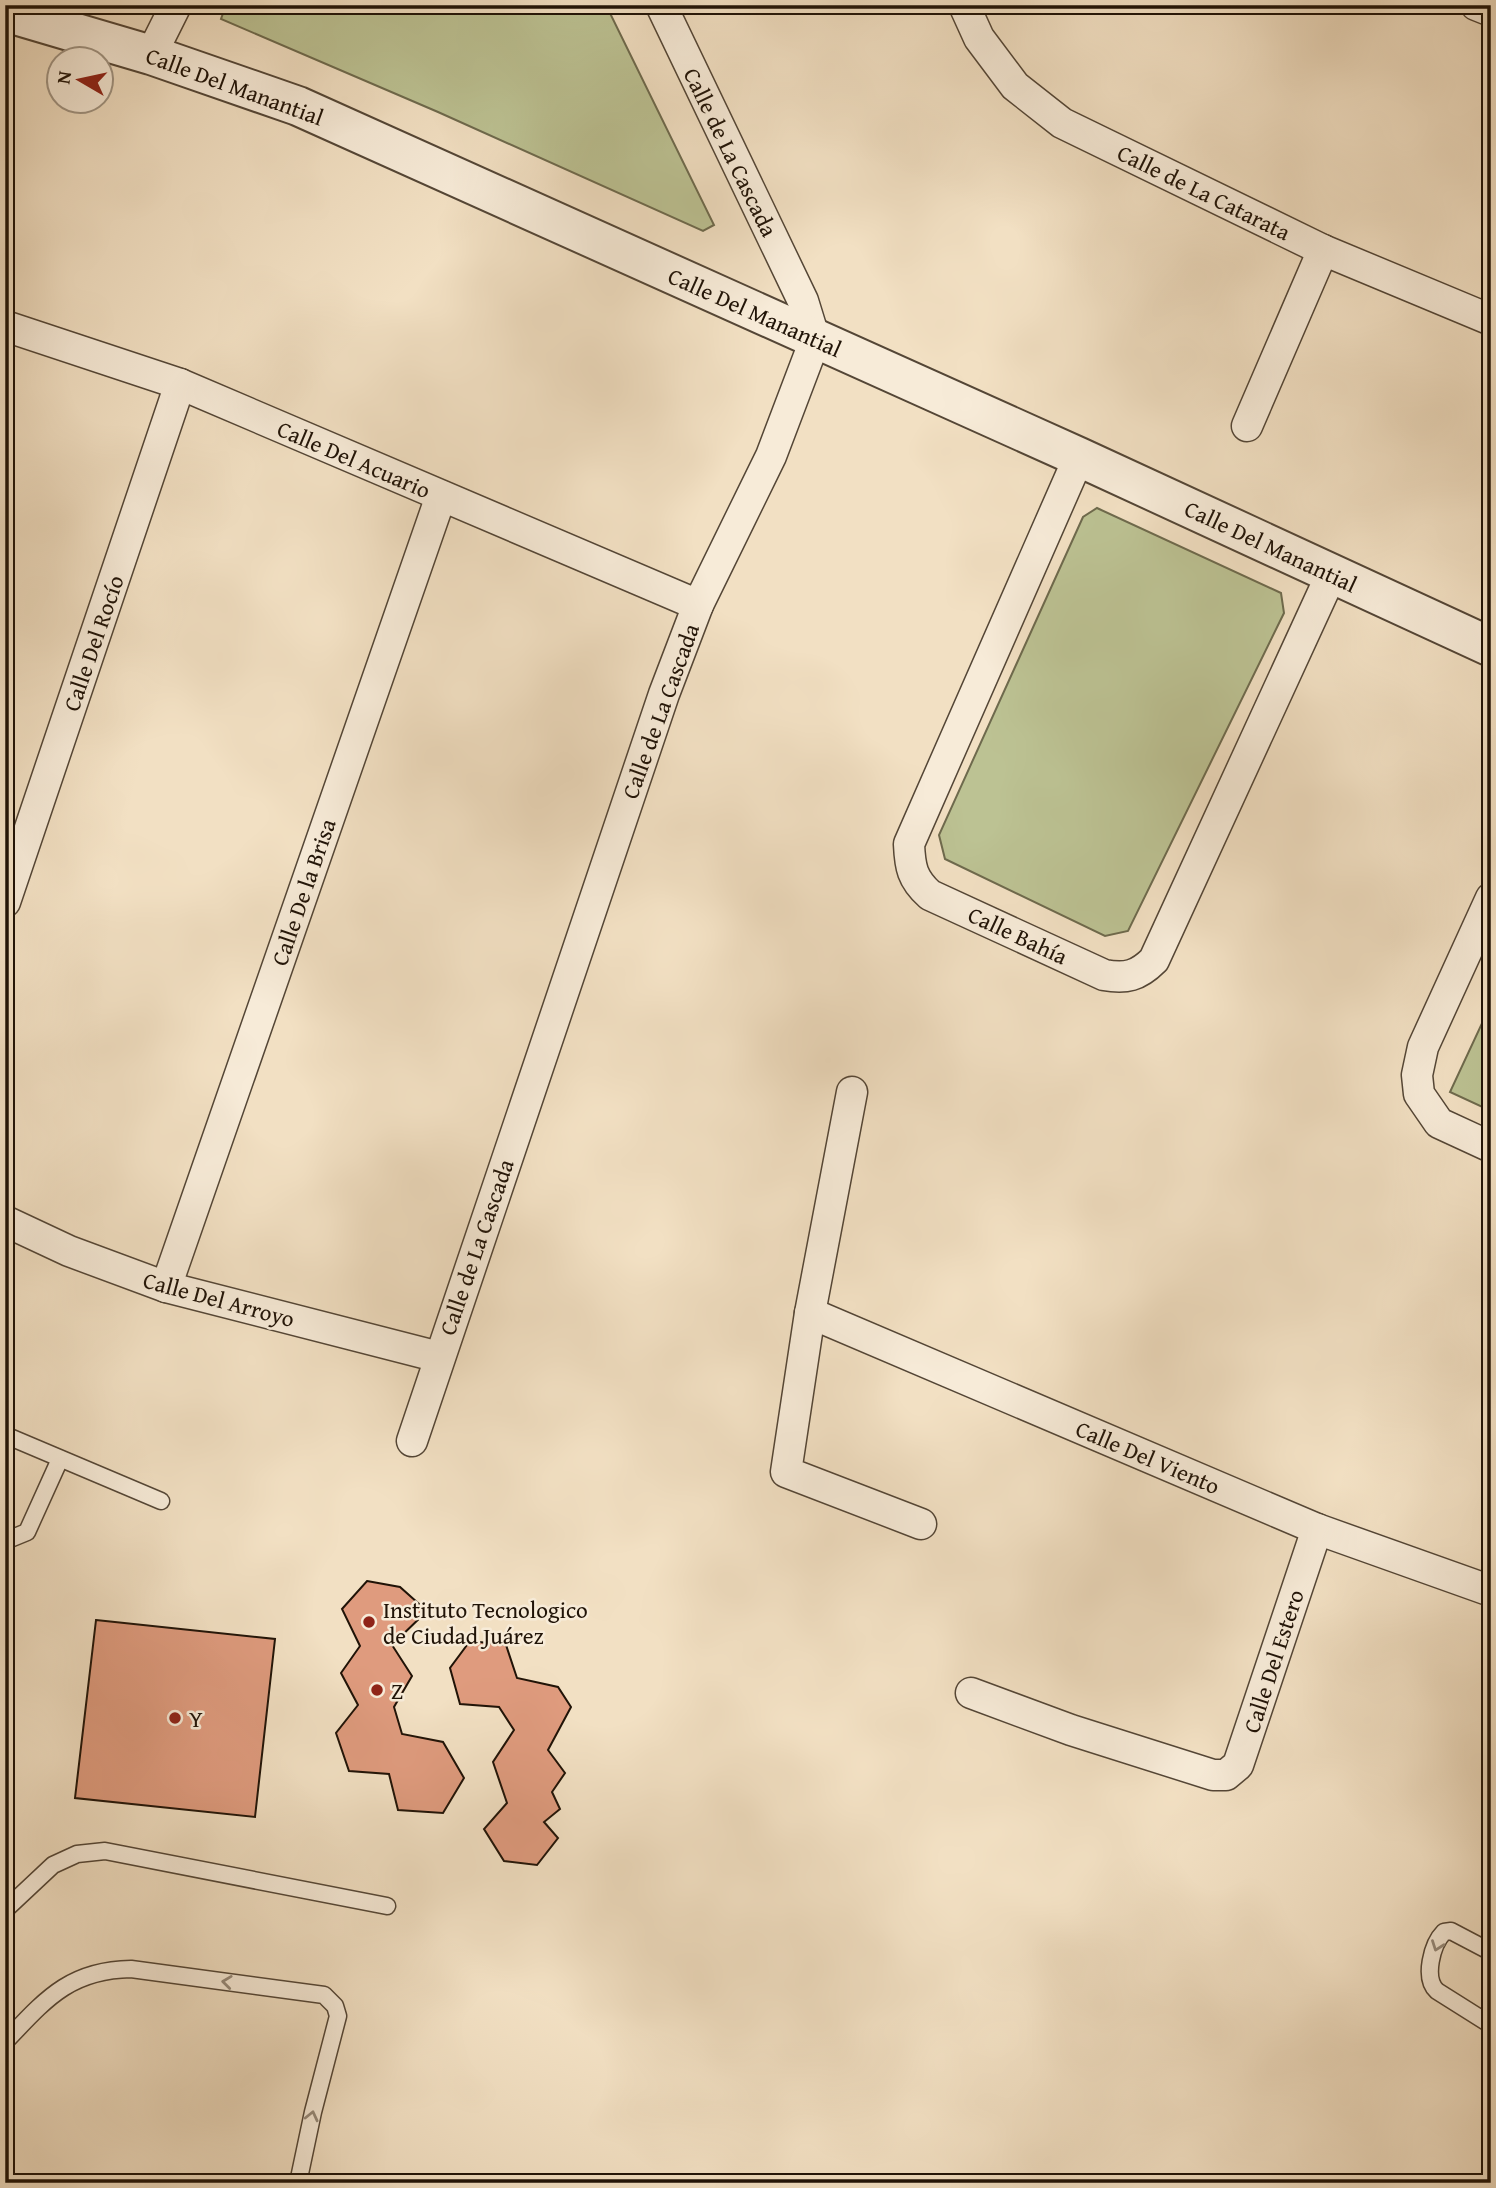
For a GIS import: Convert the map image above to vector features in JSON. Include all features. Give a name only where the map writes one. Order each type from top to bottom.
[{"type":"street","points":[[151,55],[176,5]]},
{"type":"street","name":"Calle de La Cascada","points":[[412,1441],[664,694],[698,605],[772,456],[815,340],[803,301],[661,5]]},
{"type":"street","name":"Calle de La Catarata","points":[[964,5],[979,38],[1014,86],[1062,123],[1324,250],[1491,320]]},
{"type":"street","points":[[1476,5],[1491,10]]},
{"type":"street","name":"Calle Del Manantial","points":[[5,12],[151,55],[298,106],[1079,457],[1491,647]]},
{"type":"street","points":[[1247,426],[1324,250]]},
{"type":"street","name":"Calle Del Acuario","points":[[5,326],[180,384],[698,605]]},
{"type":"street","name":"Calle Del Rocío","points":[[5,902],[180,384]]},
{"type":"street","name":"Calle Bahía","points":[[1079,457],[909,844],[909,867],[920,886],[930,895],[1104,975],[1130,976],[1142,972],[1154,960],[1332,573]]},
{"type":"street","name":"Calle De la Brisa","points":[[166,1287],[441,496]]},
{"type":"street","points":[[1491,898],[1423,1047],[1417,1075],[1419,1094],[1439,1123],[1491,1147]]},
{"type":"street","points":[[852,1093],[810,1313],[786,1472],[920,1524]]},
{"type":"street","name":"Calle Del Arroyo","points":[[5,1221],[69,1251],[166,1287],[439,1357]]},
{"type":"street","name":"Calle Del Viento","points":[[810,1313],[1317,1529],[1491,1591]]},
{"type":"street","name":"Calle Del Estero","points":[[971,1693],[1160,1759],[1213,1775],[1226,1775],[1238,1765],[1317,1529]]},
{"type":"lane","points":[[5,1435],[161,1501]]},
{"type":"lane","points":[[5,1541],[27,1532],[60,1459]]},
{"type":"lane","points":[[5,1910],[53,1865],[77,1854],[105,1852],[387,1906]]},
{"type":"lane","points":[[1491,1951],[1451,1931],[1444,1932],[1437,1940],[1430,1977],[1437,1991],[1491,2025]]},
{"type":"lane","points":[[5,2042],[42,2003],[66,1986],[87,1975],[108,1970],[131,1969],[324,1995],[335,2006],[338,2016],[298,2183]]},
{"type":"green space","points":[[226,5],[606,5],[714,225],[703,231],[438,112],[221,19]]},
{"type":"green space","points":[[1097,508],[1281,593],[1284,613],[1128,931],[1105,936],[945,859],[939,835],[1083,517]]},
{"type":"green space","points":[[1491,1004],[1491,1111],[1450,1092]]},
{"type":"building","name":"Z","points":[[367,1581],[400,1587],[427,1611],[392,1645],[412,1676],[394,1707],[402,1734],[443,1742],[464,1778],[443,1813],[398,1810],[389,1774],[349,1771],[336,1733],[358,1705],[341,1673],[360,1646],[342,1609]]},
{"type":"building","name":"Y","points":[[96,1620],[275,1639],[255,1817],[75,1798]]},
{"type":"building","name":"Z","points":[[470,1641],[506,1645],[517,1678],[558,1687],[571,1707],[548,1750],[565,1773],[552,1792],[560,1809],[544,1822],[558,1838],[537,1865],[504,1861],[484,1829],[507,1803],[493,1762],[514,1730],[499,1707],[460,1704],[450,1668]]},
{"type":"place","name":"Instituto Tecnologico de Ciudad Juárez","points":[[369,1622]]},
{"type":"place","name":"Z","points":[[377,1690]]},
{"type":"place","name":"Y","points":[[175,1718]]}]
